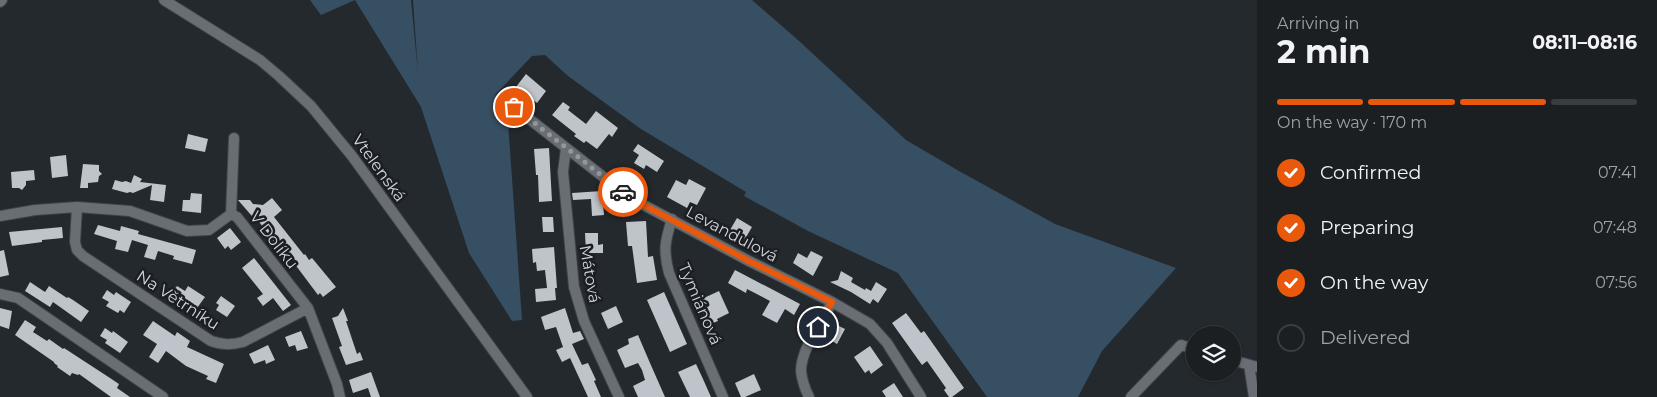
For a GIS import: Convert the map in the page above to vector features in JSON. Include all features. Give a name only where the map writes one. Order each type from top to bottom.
[{"type":"street","name":"Vtelenská","points":[[164,0],[260,60],[312,106],[352,156],[527,397]]},
{"type":"street","name":"Levandulová","points":[[514,107],[638,202],[749,261],[832,302],[870,324],[887,343],[922,397]]},
{"type":"street","points":[[231,214],[234,138]]},
{"type":"street","name":"Mátová","points":[[566,148],[563,172],[574,287],[584,321],[619,397]]},
{"type":"street","name":"V Dolíku","points":[[0,216],[35,210],[77,207],[130,211],[187,231],[209,230],[231,214],[237,217],[308,308],[337,384],[340,397]]},
{"type":"street","name":"Na Větrníku","points":[[77,207],[75,242],[77,250],[83,256],[211,341],[221,345],[243,342],[308,308]]},
{"type":"street","name":"Tymiánová","points":[[672,219],[666,238],[665,256],[669,273],[723,397]]},
{"type":"street","points":[[0,294],[18,298],[163,397]]},
{"type":"street","points":[[809,397],[804,387],[801,370],[803,357],[832,302]]},
{"type":"street","points":[[1131,397],[1181,345],[1186,346]]},
{"type":"street","points":[[1253,366],[1254,397]]},
{"type":"shaded area","points":[[310,0],[355,0],[321,15]]},
{"type":"shaded area","points":[[355,0],[411,0],[418,73],[413,0],[752,0],[906,140],[1055,224],[1176,268],[1102,351],[1078,397],[987,397],[898,273],[808,231],[744,196],[746,192],[641,129],[568,76],[545,55],[532,56],[495,95],[507,108],[522,320],[512,321],[469,253],[421,107]]},
{"type":"building","points":[[526,74],[546,91],[537,103],[516,87]]},
{"type":"building","points":[[563,102],[570,107],[568,110],[586,124],[596,111],[618,128],[612,137],[609,134],[597,149],[586,141],[584,143],[574,136],[576,134],[552,115]]},
{"type":"building","points":[[188,134],[208,139],[205,152],[185,148]]},
{"type":"building","points":[[638,144],[664,161],[657,172],[646,165],[644,169],[634,163],[639,155],[633,151]]},
{"type":"building","points":[[549,148],[552,201],[539,202],[538,175],[536,175],[534,149]]},
{"type":"building","points":[[66,155],[68,176],[52,178],[50,157]]},
{"type":"building","points":[[83,164],[99,165],[99,171],[102,174],[99,176],[98,182],[88,183],[88,188],[80,188]]},
{"type":"building","points":[[34,170],[35,180],[26,181],[26,185],[22,190],[12,188],[11,172]]},
{"type":"building","points":[[134,175],[142,179],[140,182],[166,185],[164,202],[150,200],[152,185],[133,193],[112,189],[115,180],[131,183]]},
{"type":"building","points":[[689,179],[706,188],[697,205],[690,202],[687,208],[667,197],[676,180],[686,185]]},
{"type":"building","points":[[602,191],[604,215],[592,216],[591,199],[573,200],[572,193]]},
{"type":"building","points":[[191,193],[202,194],[201,213],[182,211],[183,200],[190,200]]},
{"type":"building","points":[[272,198],[282,210],[274,217],[304,255],[309,260],[312,258],[336,287],[323,297],[320,293],[318,295],[294,263],[296,261],[279,240],[275,243],[257,219],[238,200],[250,200],[253,204],[263,205]]},
{"type":"building","points":[[542,217],[553,217],[554,232],[543,232]]},
{"type":"building","points":[[737,218],[752,227],[745,239],[730,230]]},
{"type":"building","points":[[646,221],[648,257],[653,256],[657,280],[637,283],[632,246],[628,246],[626,222]]},
{"type":"building","points":[[98,225],[120,231],[121,226],[139,231],[138,234],[196,250],[192,264],[173,259],[174,256],[158,251],[155,260],[144,257],[148,245],[132,240],[128,252],[115,249],[117,241],[94,234]]},
{"type":"building","points":[[62,227],[63,238],[12,246],[9,232]]},
{"type":"building","points":[[230,228],[241,242],[231,250],[228,246],[225,249],[217,238]]},
{"type":"building","points":[[585,233],[598,233],[598,245],[603,244],[603,253],[586,253]]},
{"type":"building","points":[[554,247],[556,300],[536,302],[535,289],[547,288],[545,270],[537,271],[536,262],[533,263],[532,249]]},
{"type":"building","points":[[4,250],[9,275],[0,277],[0,251]]},
{"type":"building","points":[[811,251],[823,257],[813,276],[793,263],[798,253],[807,258]]},
{"type":"building","points":[[254,258],[291,305],[283,311],[273,298],[263,306],[257,298],[263,294],[242,268]]},
{"type":"building","points":[[735,270],[800,304],[794,315],[785,309],[777,323],[762,315],[770,301],[747,289],[746,293],[728,283]]},
{"type":"building","points":[[841,271],[853,278],[851,282],[865,290],[866,288],[871,291],[876,282],[887,289],[878,303],[873,299],[870,304],[830,282],[838,280]]},
{"type":"building","points":[[30,282],[45,292],[49,286],[89,311],[81,322],[53,302],[50,307],[25,291]]},
{"type":"building","points":[[177,286],[185,291],[188,286],[205,297],[197,308],[191,303],[188,307],[171,294]]},
{"type":"building","points":[[107,290],[114,295],[116,292],[131,302],[124,313],[120,310],[118,313],[106,306],[109,302],[102,298]]},
{"type":"building","points":[[719,291],[729,313],[708,325],[702,311],[698,313],[693,303]]},
{"type":"building","points":[[664,292],[687,344],[670,352],[647,300]]},
{"type":"building","points":[[221,296],[235,306],[227,317],[216,310],[219,305],[216,303]]},
{"type":"building","points":[[616,306],[623,322],[608,329],[601,313]]},
{"type":"building","points":[[0,308],[12,311],[9,329],[0,326]]},
{"type":"building","points":[[343,308],[357,354],[360,352],[363,360],[346,365],[339,347],[342,346],[332,318],[338,316]]},
{"type":"building","points":[[565,308],[573,333],[580,331],[584,339],[572,344],[582,365],[588,363],[601,397],[588,397],[570,358],[562,362],[556,350],[563,347],[556,327],[545,330],[541,317]]},
{"type":"building","points":[[906,313],[921,333],[924,331],[964,388],[952,397],[949,397],[944,390],[946,388],[927,361],[922,365],[892,323]]},
{"type":"building","points":[[25,320],[36,327],[33,332],[47,341],[49,339],[64,348],[119,384],[117,388],[130,397],[111,397],[79,374],[72,373],[70,376],[57,367],[54,362],[15,335]]},
{"type":"building","points":[[153,321],[175,336],[177,332],[190,341],[187,347],[224,364],[216,383],[206,379],[208,376],[186,366],[166,351],[158,363],[149,357],[157,344],[143,335]]},
{"type":"building","points":[[835,324],[845,329],[837,344],[827,338]]},
{"type":"building","points":[[105,328],[112,333],[113,331],[128,342],[120,353],[105,343],[107,340],[100,336]]},
{"type":"building","points":[[301,331],[308,348],[297,351],[295,345],[289,347],[285,337]]},
{"type":"building","points":[[638,335],[665,397],[638,397],[633,386],[645,380],[642,370],[638,363],[625,368],[617,350],[629,344],[628,339]]},
{"type":"building","points":[[268,345],[275,360],[266,364],[265,360],[254,364],[249,354]]},
{"type":"building","points":[[870,346],[883,365],[871,374],[869,370],[865,373],[854,357]]},
{"type":"building","points":[[696,364],[711,397],[690,397],[678,372]]},
{"type":"building","points":[[371,372],[380,397],[371,397],[368,388],[353,393],[349,380]]},
{"type":"building","points":[[754,374],[761,390],[741,397],[735,383]]},
{"type":"building","points":[[894,383],[903,397],[886,397],[882,391]]},
{"type":"way so far","points":[[514,107],[623,192]]},
{"type":"route","points":[[623,192],[638,202],[749,261],[832,302],[818,327]]}]
